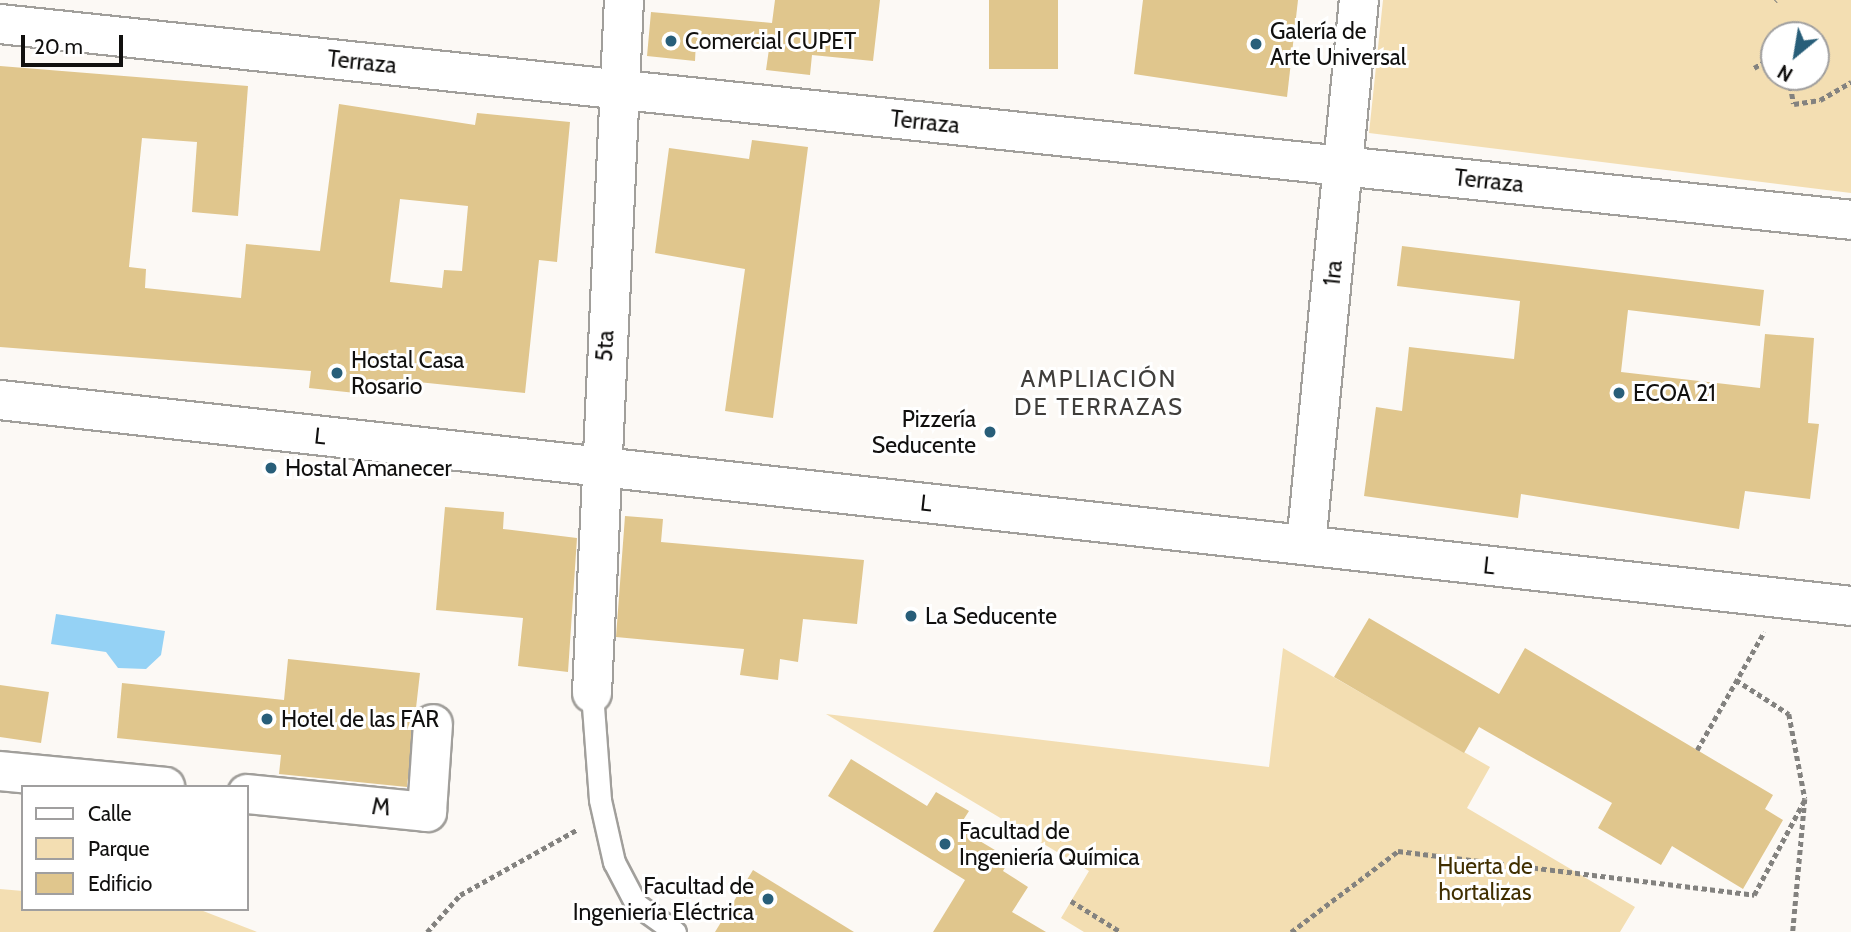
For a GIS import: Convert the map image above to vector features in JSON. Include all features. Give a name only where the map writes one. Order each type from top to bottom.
[{"type":"street","name":"5ta","points":[[592,693],[599,467],[625,0]]},
{"type":"street","name":"1ra","points":[[1306,545],[1359,0]]},
{"type":"street","name":"Terraza","points":[[0,24],[1851,220]]},
{"type":"street","name":"L","points":[[0,400],[1851,606]]},
{"type":"street","name":"M","points":[[248,794],[427,811],[433,724]]},
{"type":"street","points":[[0,771],[144,785]]},
{"type":"lane","points":[[592,693],[604,815],[614,862],[636,904],[675,932]]},
{"type":"path","points":[[1754,68],[1760,64]]},
{"type":"path","points":[[1792,91],[1794,104],[1820,100],[1851,82]]},
{"type":"path","points":[[1697,750],[1764,632],[1767,597]]},
{"type":"path","points":[[1736,680],[1789,714],[1805,799],[1793,932]]},
{"type":"path","points":[[1291,932],[1398,851],[1754,895],[1805,799]]},
{"type":"path","points":[[427,932],[460,895],[604,815]]},
{"type":"path","points":[[1071,901],[1121,932]]},
{"type":"green space","points":[[1383,0],[1851,0],[1851,193],[1369,133]]},
{"type":"green space","name":"Huerta de hortalizas","points":[[1283,648],[1490,767],[1467,808],[1635,907],[1620,932],[1084,932],[1061,918],[1089,871],[826,714],[1269,767]]},
{"type":"green space","points":[[0,889],[21,891],[21,911],[203,911],[257,932],[0,932]]},
{"type":"water","points":[[56,614],[165,631],[161,655],[146,669],[118,668],[106,652],[51,644]]},
{"type":"building","points":[[775,0],[880,0],[873,61],[812,55],[810,75],[766,70],[769,49],[696,41],[695,61],[647,56],[651,12],[772,23]]},
{"type":"building","points":[[989,0],[1058,0],[1058,69],[989,69]]},
{"type":"building","points":[[1143,0],[1298,0],[1287,97],[1134,74]]},
{"type":"building","points":[[0,66],[248,86],[238,216],[192,212],[197,142],[142,138],[129,267],[146,269],[145,288],[241,298],[246,244],[320,251],[339,104],[475,125],[477,113],[570,122],[557,262],[539,260],[525,393],[418,382],[417,390],[366,384],[365,394],[309,388],[311,371],[0,347]],"holes":[[[400,199],[468,206],[462,271],[444,270],[442,288],[390,282]]]},
{"type":"building","points":[[752,140],[808,147],[773,418],[725,411],[745,269],[655,253],[669,148],[749,159]]},
{"type":"building","points":[[1402,246],[1764,290],[1760,326],[1628,310],[1621,372],[1760,388],[1765,334],[1814,338],[1808,423],[1819,424],[1810,499],[1745,491],[1739,529],[1521,494],[1518,518],[1364,496],[1376,407],[1402,411],[1409,347],[1514,359],[1520,301],[1397,286]]},
{"type":"building","points":[[445,507],[504,512],[503,529],[577,538],[568,672],[518,666],[523,618],[436,610]]},
{"type":"building","points":[[625,516],[663,519],[661,542],[864,560],[857,624],[803,619],[798,662],[780,659],[778,680],[740,675],[744,649],[616,637]]},
{"type":"building","points":[[1369,618],[1499,694],[1525,648],[1773,795],[1765,809],[1783,820],[1743,889],[1672,846],[1661,865],[1598,828],[1612,803],[1479,727],[1464,753],[1334,677]]},
{"type":"building","name":"Hotel de las FAR","points":[[288,659],[420,673],[407,787],[279,774],[281,755],[117,738],[122,683],[284,700]]},
{"type":"building","points":[[0,685],[49,692],[41,743],[0,737]]},
{"type":"building","name":"Facultad de Ingeniería Química","points":[[851,759],[927,806],[936,792],[969,811],[958,828],[1010,859],[1003,871],[1028,887],[1012,912],[1046,932],[933,932],[965,880],[828,796]]},
{"type":"building","name":"Facultad de Ingeniería Eléctrica","points":[[753,870],[854,932],[715,932]]},
{"type":"place","name":"Comercial CUPET","points":[[671,41]]},
{"type":"place","name":"Galería de Arte Universal","points":[[1256,44]]},
{"type":"place","name":"Hostal Casa Rosario","points":[[337,373]]},
{"type":"place","name":"ECOA 21","points":[[1619,393]]},
{"type":"place","name":"Pizzería Seducente","points":[[990,432]]},
{"type":"place","name":"Hostal Amanecer","points":[[271,468]]},
{"type":"place","name":"La Seducente","points":[[911,616]]},
{"type":"place","name":"Hotel de las FAR","points":[[267,719]]},
{"type":"place","name":"Facultad de Ingeniería Química","points":[[945,844]]},
{"type":"place","name":"Facultad de Ingeniería Eléctrica","points":[[768,899]]},
{"type":"district","name":"AMPLIACIÓN DE TERRAZAS","points":[[1099,393]]}]
